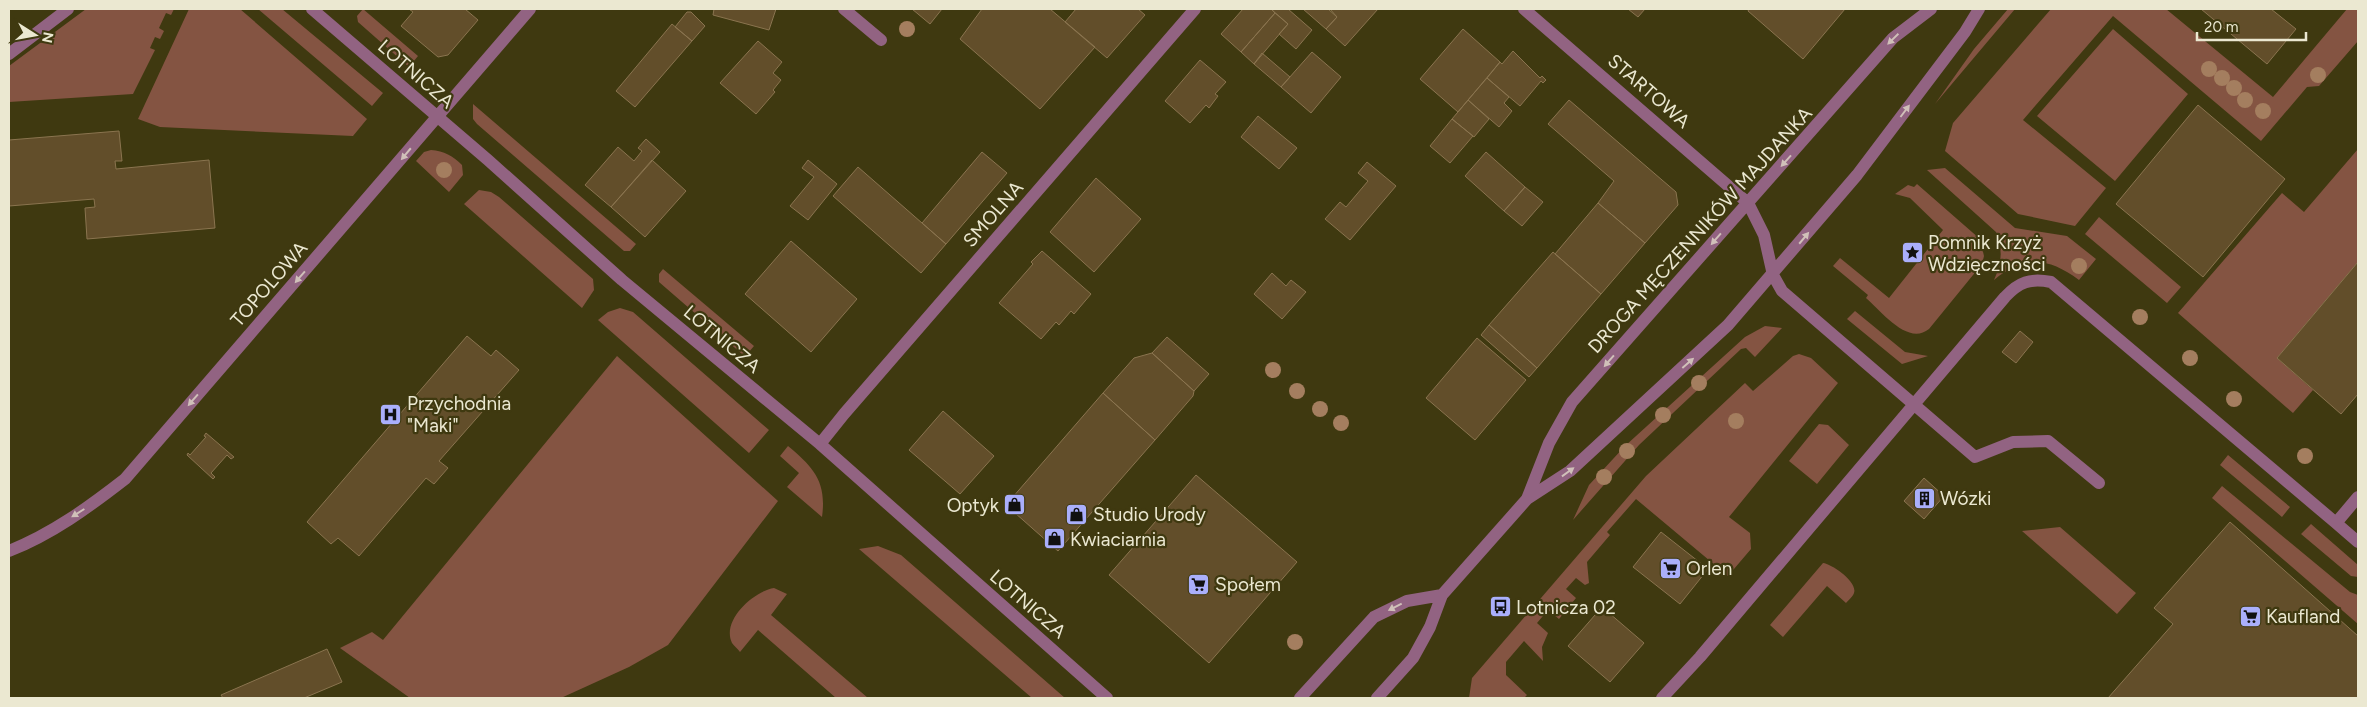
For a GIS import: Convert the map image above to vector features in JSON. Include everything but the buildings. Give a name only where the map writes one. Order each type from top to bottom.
[{"type":"street","points":[[9,54],[68,9]]},
{"type":"street","name":"LOTNICZA","points":[[312,9],[438,117],[622,280],[820,444],[1108,698]]},
{"type":"street","name":"TOPOLOWA","points":[[9,551],[36,540],[86,508],[125,478],[530,9]]},
{"type":"street","points":[[844,9],[881,40]]},
{"type":"street","name":"SMOLNA","points":[[820,444],[850,406],[1195,9]]},
{"type":"street","name":"STARTOWA","points":[[1524,9],[1748,203]]},
{"type":"street","name":"DROGA MĘCZENNIKÓW MAJDANKA","points":[[1527,499],[1549,443],[1572,402],[1893,38],[1931,9]]},
{"type":"street","name":"DROGA MĘCZENNIKÓW MAJDANKA","points":[[1378,698],[1413,658],[1430,627],[1442,595],[1527,499],[1570,471],[1610,436],[1629,416],[1708,345],[1773,275],[1857,176],[1965,32],[1979,9]]},
{"type":"street","points":[[1748,203],[1764,235],[1773,275],[1782,291],[1975,457],[2013,442],[2048,441],[2099,483]]},
{"type":"street","points":[[1662,698],[1706,649],[2014,287],[2026,280],[2038,279],[2051,282],[2358,542]]},
{"type":"street","points":[[2336,523],[2358,497]]},
{"type":"street","points":[[1300,698],[1374,617],[1407,601],[1442,595]]},
{"type":"shaded area","points":[[86,9],[174,9],[171,15],[166,13],[159,28],[164,31],[160,39],[155,37],[150,48],[155,50],[133,94],[9,102],[9,66]]},
{"type":"shaded area","points":[[189,9],[240,9],[367,119],[353,136],[160,127],[138,119]]},
{"type":"shaded area","points":[[258,9],[282,9],[383,93],[372,106]]},
{"type":"shaded area","points":[[363,9],[418,56],[409,67],[358,22],[357,16]]},
{"type":"shaded area","points":[[2008,9],[2015,9],[1935,104],[1974,49]]},
{"type":"shaded area","points":[[2051,9],[2166,9],[2273,97],[2347,9],[2358,9],[2358,41],[2319,86],[2307,87],[2261,141],[2113,16],[2023,120],[2106,188],[2075,226],[2018,214],[1945,151],[1953,123]]},
{"type":"shaded area","points":[[2113,29],[2188,94],[2115,181],[2037,116]]},
{"type":"shaded area","points":[[473,104],[636,244],[630,251],[624,251],[477,124],[473,119]]},
{"type":"shaded area","points":[[2358,149],[2358,262],[2277,358],[2313,390],[2293,413],[2178,313],[2282,193],[2304,212]]},
{"type":"shaded area","points":[[431,150],[448,154],[462,165],[463,175],[449,192],[416,161],[424,152]]},
{"type":"shaded area","points":[[1945,168],[2015,228],[2067,236],[2096,259],[2079,280],[2057,267],[2036,262],[2016,266],[1994,280],[2001,256],[1996,232],[1927,170]]},
{"type":"shaded area","points":[[1917,184],[1980,239],[1984,256],[1982,264],[1929,329],[1921,333],[1913,333],[1904,330],[1887,318],[1866,298],[1868,295],[1833,266],[1840,258],[1889,298],[1943,230],[1910,198],[1895,194],[1908,185],[1914,187]]},
{"type":"shaded area","points":[[479,190],[491,192],[499,197],[593,279],[594,290],[582,308],[464,204]]},
{"type":"shaded area","points":[[2099,217],[2181,287],[2167,303],[2085,234]]},
{"type":"shaded area","points":[[663,269],[754,346],[748,353],[742,354],[659,282],[659,274]]},
{"type":"shaded area","points":[[620,308],[633,312],[769,430],[749,453],[598,320],[608,312]]},
{"type":"shaded area","points":[[1855,311],[1905,352],[1928,356],[1902,364],[1847,319]]},
{"type":"shaded area","points":[[1765,326],[1782,328],[1755,357],[1746,348],[1741,349],[1639,445],[1573,520],[1589,485],[1625,446],[1745,337]]},
{"type":"shaded area","points":[[1799,354],[1811,358],[1838,383],[1729,517],[1750,533],[1751,549],[1728,576],[1636,499],[1607,532],[1610,535],[1587,562],[1589,583],[1585,585],[1576,578],[1566,589],[1576,598],[1559,619],[1548,610],[1537,623],[1548,633],[1542,647],[1543,661],[1524,641],[1506,662],[1506,675],[1527,695],[1524,698],[1469,698],[1472,678],[1646,476],[1745,383],[1753,391],[1793,356]]},
{"type":"shaded area","points":[[617,356],[778,501],[668,645],[629,667],[561,698],[410,698],[340,648],[372,632],[383,640]]},
{"type":"shaded area","points":[[1819,424],[1828,425],[1849,445],[1817,484],[1789,461]]},
{"type":"shaded area","points":[[788,446],[811,468],[820,484],[823,504],[822,517],[787,487],[799,473],[780,456]]},
{"type":"shaded area","points":[[2228,455],[2290,507],[2282,517],[2220,465]]},
{"type":"shaded area","points":[[2222,486],[2350,592],[2358,595],[2358,624],[2212,498]]},
{"type":"shaded area","points":[[2311,524],[2358,565],[2358,577],[2351,576],[2301,534]]},
{"type":"shaded area","points":[[2060,527],[2136,593],[2117,614],[2022,531]]},
{"type":"shaded area","points":[[878,546],[901,555],[1065,698],[1032,698],[859,549]]},
{"type":"shaded area","points":[[1823,563],[1838,570],[1852,584],[1854,589],[1851,598],[1846,603],[1827,586],[1783,637],[1770,625]]},
{"type":"shaded area","points":[[774,588],[787,594],[771,615],[868,698],[836,698],[758,630],[740,652],[732,643],[731,625],[741,608],[757,595]]},
{"type":"place","name":"Pomnik Krzyż Wdzięczności","points":[[1912,253]]},
{"type":"place","name":"Przychodnia \"Maki\"","points":[[391,414]]},
{"type":"place","name":"Wózki","points":[[1924,498]]},
{"type":"place","name":"Optyk","points":[[1015,505]]},
{"type":"place","name":"Studio Urody","points":[[1077,514]]},
{"type":"place","name":"Kwiaciarnia","points":[[1054,539]]},
{"type":"place","name":"Orlen","points":[[1670,568]]},
{"type":"place","name":"Społem","points":[[1199,584]]},
{"type":"place","name":"Lotnicza 02","points":[[1500,607]]},
{"type":"place","name":"Kaufland","points":[[2250,616]]}]
